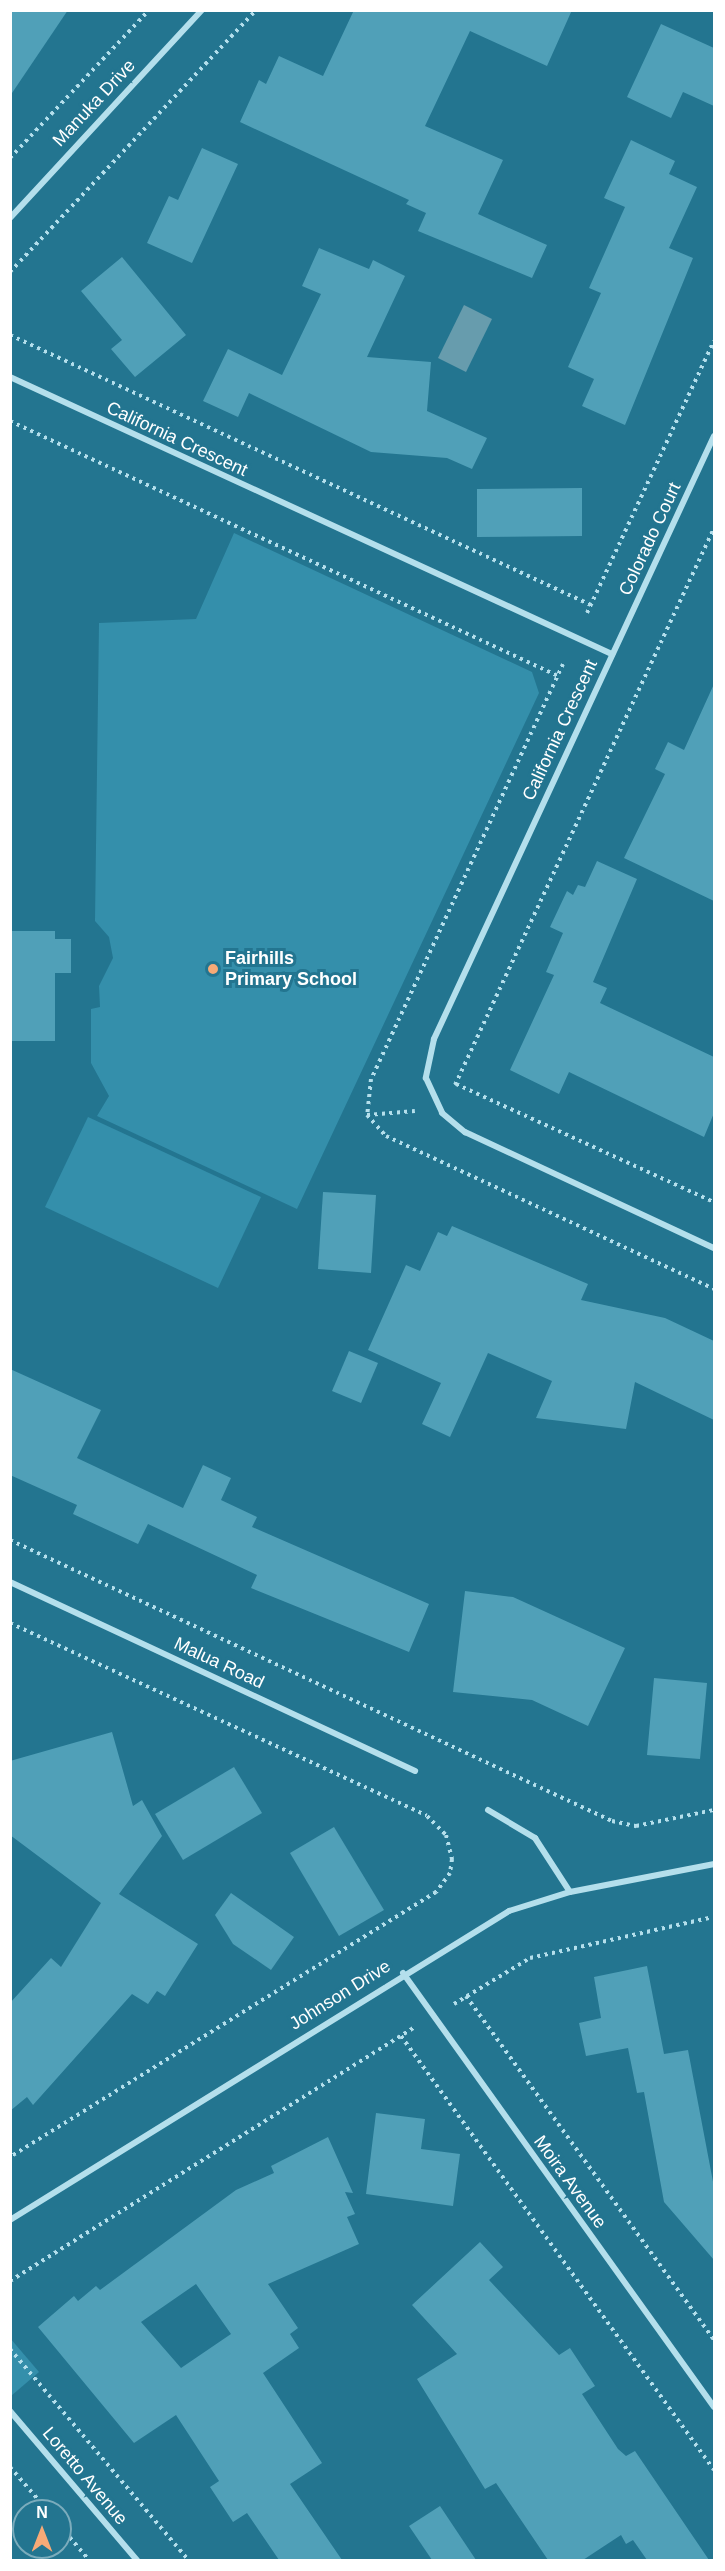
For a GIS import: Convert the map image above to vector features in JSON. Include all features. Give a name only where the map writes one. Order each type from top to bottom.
[{"type":"street","name":"Manuka Drive","points":[[10,218],[202,10]]},
{"type":"street","name":"California Crescent","points":[[10,377],[612,654],[434,1040],[426,1078],[442,1113],[465,1132],[714,1248]]},
{"type":"street","name":"Colorado Court","points":[[612,654],[714,436]]},
{"type":"street","name":"Malua Road","points":[[10,1582],[415,1771]]},
{"type":"street","points":[[488,1810],[535,1839],[570,1892]]},
{"type":"street","name":"Johnson Drive","points":[[10,2220],[403,1973],[509,1911],[570,1892],[714,1864]]},
{"type":"street","name":"Moira Avenue","points":[[403,1973],[714,2407]]},
{"type":"street","name":"Loretto Avenue","points":[[10,2411],[137,2560]]},
{"type":"path","points":[[10,158],[149,10]]},
{"type":"path","points":[[10,272],[256,10]]},
{"type":"path","points":[[10,335],[591,605]]},
{"type":"path","points":[[587,613],[714,341]]},
{"type":"path","points":[[10,421],[558,676]]},
{"type":"path","points":[[714,528],[456,1084],[714,1202]]},
{"type":"path","points":[[563,664],[371,1079],[368,1115],[386,1136],[714,1289]]},
{"type":"path","points":[[368,1115],[416,1111]]},
{"type":"path","points":[[10,1540],[612,1821],[636,1826],[714,1810]]},
{"type":"path","points":[[10,1623],[427,1816],[446,1835],[452,1859],[450,1873],[436,1892],[10,2157]]},
{"type":"path","points":[[454,2004],[540,1954],[714,1917]]},
{"type":"path","points":[[466,1996],[714,2340]]},
{"type":"path","points":[[10,2281],[415,2028]]},
{"type":"path","points":[[401,2036],[714,2470]]},
{"type":"path","points":[[10,2349],[188,2560]]},
{"type":"path","points":[[10,2467],[38,2499]]},
{"type":"path","points":[[72,2540],[89,2560]]},
{"type":"shaded area","points":[[464,305],[492,319],[466,372],[438,358]]},
{"type":"shaded area","name":"Fairhills Primary School","points":[[234,533],[532,672],[539,693],[297,1209],[97,1116],[109,1096],[91,1063],[91,1009],[100,1007],[99,986],[113,958],[109,937],[95,921],[99,623],[196,619]]},
{"type":"shaded area","points":[[88,1117],[261,1197],[218,1288],[45,1207]]},
{"type":"shaded area","points":[[10,2338],[39,2372],[11,2396],[10,2396]]},
{"type":"building","points":[[10,10],[68,10],[10,96]]},
{"type":"building","points":[[354,10],[572,10],[547,66],[470,31],[425,126],[503,160],[478,214],[547,245],[532,278],[418,231],[426,213],[406,204],[409,200],[240,122],[259,80],[266,84],[279,56],[323,76]]},
{"type":"building","points":[[661,24],[714,48],[714,106],[683,92],[671,118],[627,97]]},
{"type":"building","points":[[631,140],[675,161],[669,174],[697,187],[669,248],[693,258],[625,425],[582,406],[594,379],[568,367],[601,293],[589,288],[625,207],[604,198]]},
{"type":"building","points":[[202,148],[238,164],[192,263],[147,243],[169,196],[178,200]]},
{"type":"building","points":[[319,248],[369,269],[373,260],[405,276],[367,357],[431,362],[427,411],[487,438],[472,469],[447,458],[371,452],[249,393],[238,417],[203,401],[228,349],[282,375],[321,294],[302,286]]},
{"type":"building","points":[[122,257],[186,335],[135,377],[111,349],[122,340],[81,291]]},
{"type":"building","points":[[582,488],[582,536],[477,537],[477,489]]},
{"type":"building","points":[[714,684],[714,901],[624,858],[665,774],[655,769],[668,742],[684,750]]},
{"type":"building","points":[[597,861],[637,879],[593,982],[607,988],[600,1003],[714,1057],[714,1113],[704,1137],[569,1072],[559,1094],[510,1070],[554,975],[546,972],[563,933],[550,927],[567,891],[573,895],[578,885],[585,887]]},
{"type":"building","points":[[10,931],[55,931],[55,939],[71,939],[71,973],[55,973],[55,1041],[10,1041]]},
{"type":"building","points":[[323,1192],[376,1195],[371,1273],[318,1269]]},
{"type":"building","points":[[452,1226],[588,1284],[581,1300],[665,1318],[714,1341],[714,1420],[635,1382],[626,1429],[536,1418],[552,1381],[488,1353],[450,1437],[422,1424],[441,1383],[368,1350],[406,1265],[420,1271],[438,1232],[447,1236]]},
{"type":"building","points":[[349,1351],[378,1363],[361,1403],[332,1391]]},
{"type":"building","points":[[10,1369],[101,1410],[77,1458],[183,1508],[203,1465],[231,1478],[221,1500],[257,1517],[252,1527],[429,1604],[409,1652],[251,1588],[257,1575],[148,1524],[138,1544],[73,1514],[77,1505],[10,1475]]},
{"type":"building","points":[[465,1591],[513,1597],[625,1648],[588,1726],[532,1700],[453,1692]]},
{"type":"building","points":[[654,1678],[707,1683],[700,1759],[647,1755]]},
{"type":"building","points":[[112,1732],[133,1806],[142,1800],[162,1836],[119,1894],[198,1944],[165,1996],[157,1991],[148,2004],[132,1994],[33,2105],[27,2097],[10,2111],[10,2003],[51,1958],[61,1967],[101,1903],[10,1835],[10,1761]]},
{"type":"building","points":[[234,1767],[262,1813],[183,1860],[155,1814]]},
{"type":"building","points":[[334,1827],[384,1910],[339,1936],[290,1853]]},
{"type":"building","points":[[231,1893],[294,1937],[271,1970],[233,1944],[215,1915]]},
{"type":"building","points":[[647,1966],[664,2054],[688,2050],[714,2187],[714,2260],[664,2202],[644,2092],[637,2093],[628,2048],[586,2056],[579,2023],[601,2018],[594,1977]]},
{"type":"building","points":[[376,2113],[425,2119],[421,2149],[460,2154],[453,2206],[366,2194]]},
{"type":"building","points":[[328,2137],[353,2193],[345,2192],[355,2214],[347,2217],[359,2244],[268,2284],[298,2328],[290,2334],[299,2348],[263,2373],[322,2463],[290,2484],[342,2560],[279,2560],[247,2513],[233,2522],[210,2487],[219,2481],[176,2415],[134,2443],[38,2327],[74,2296],[78,2301],[96,2286],[100,2290],[236,2190],[274,2173],[271,2166]],"holes":[[[196,2284],[231,2334],[181,2368],[141,2322]]]},
{"type":"building","points":[[480,2242],[503,2267],[489,2280],[559,2355],[570,2348],[595,2386],[582,2394],[618,2449],[626,2456],[635,2451],[709,2560],[647,2560],[633,2540],[626,2544],[621,2535],[583,2560],[548,2560],[496,2483],[485,2489],[417,2379],[457,2354],[412,2305]]},
{"type":"building","points":[[440,2506],[476,2560],[432,2560],[409,2526]]},
{"type":"place","name":"Fairhills Primary School","points":[[213,969]]}]
